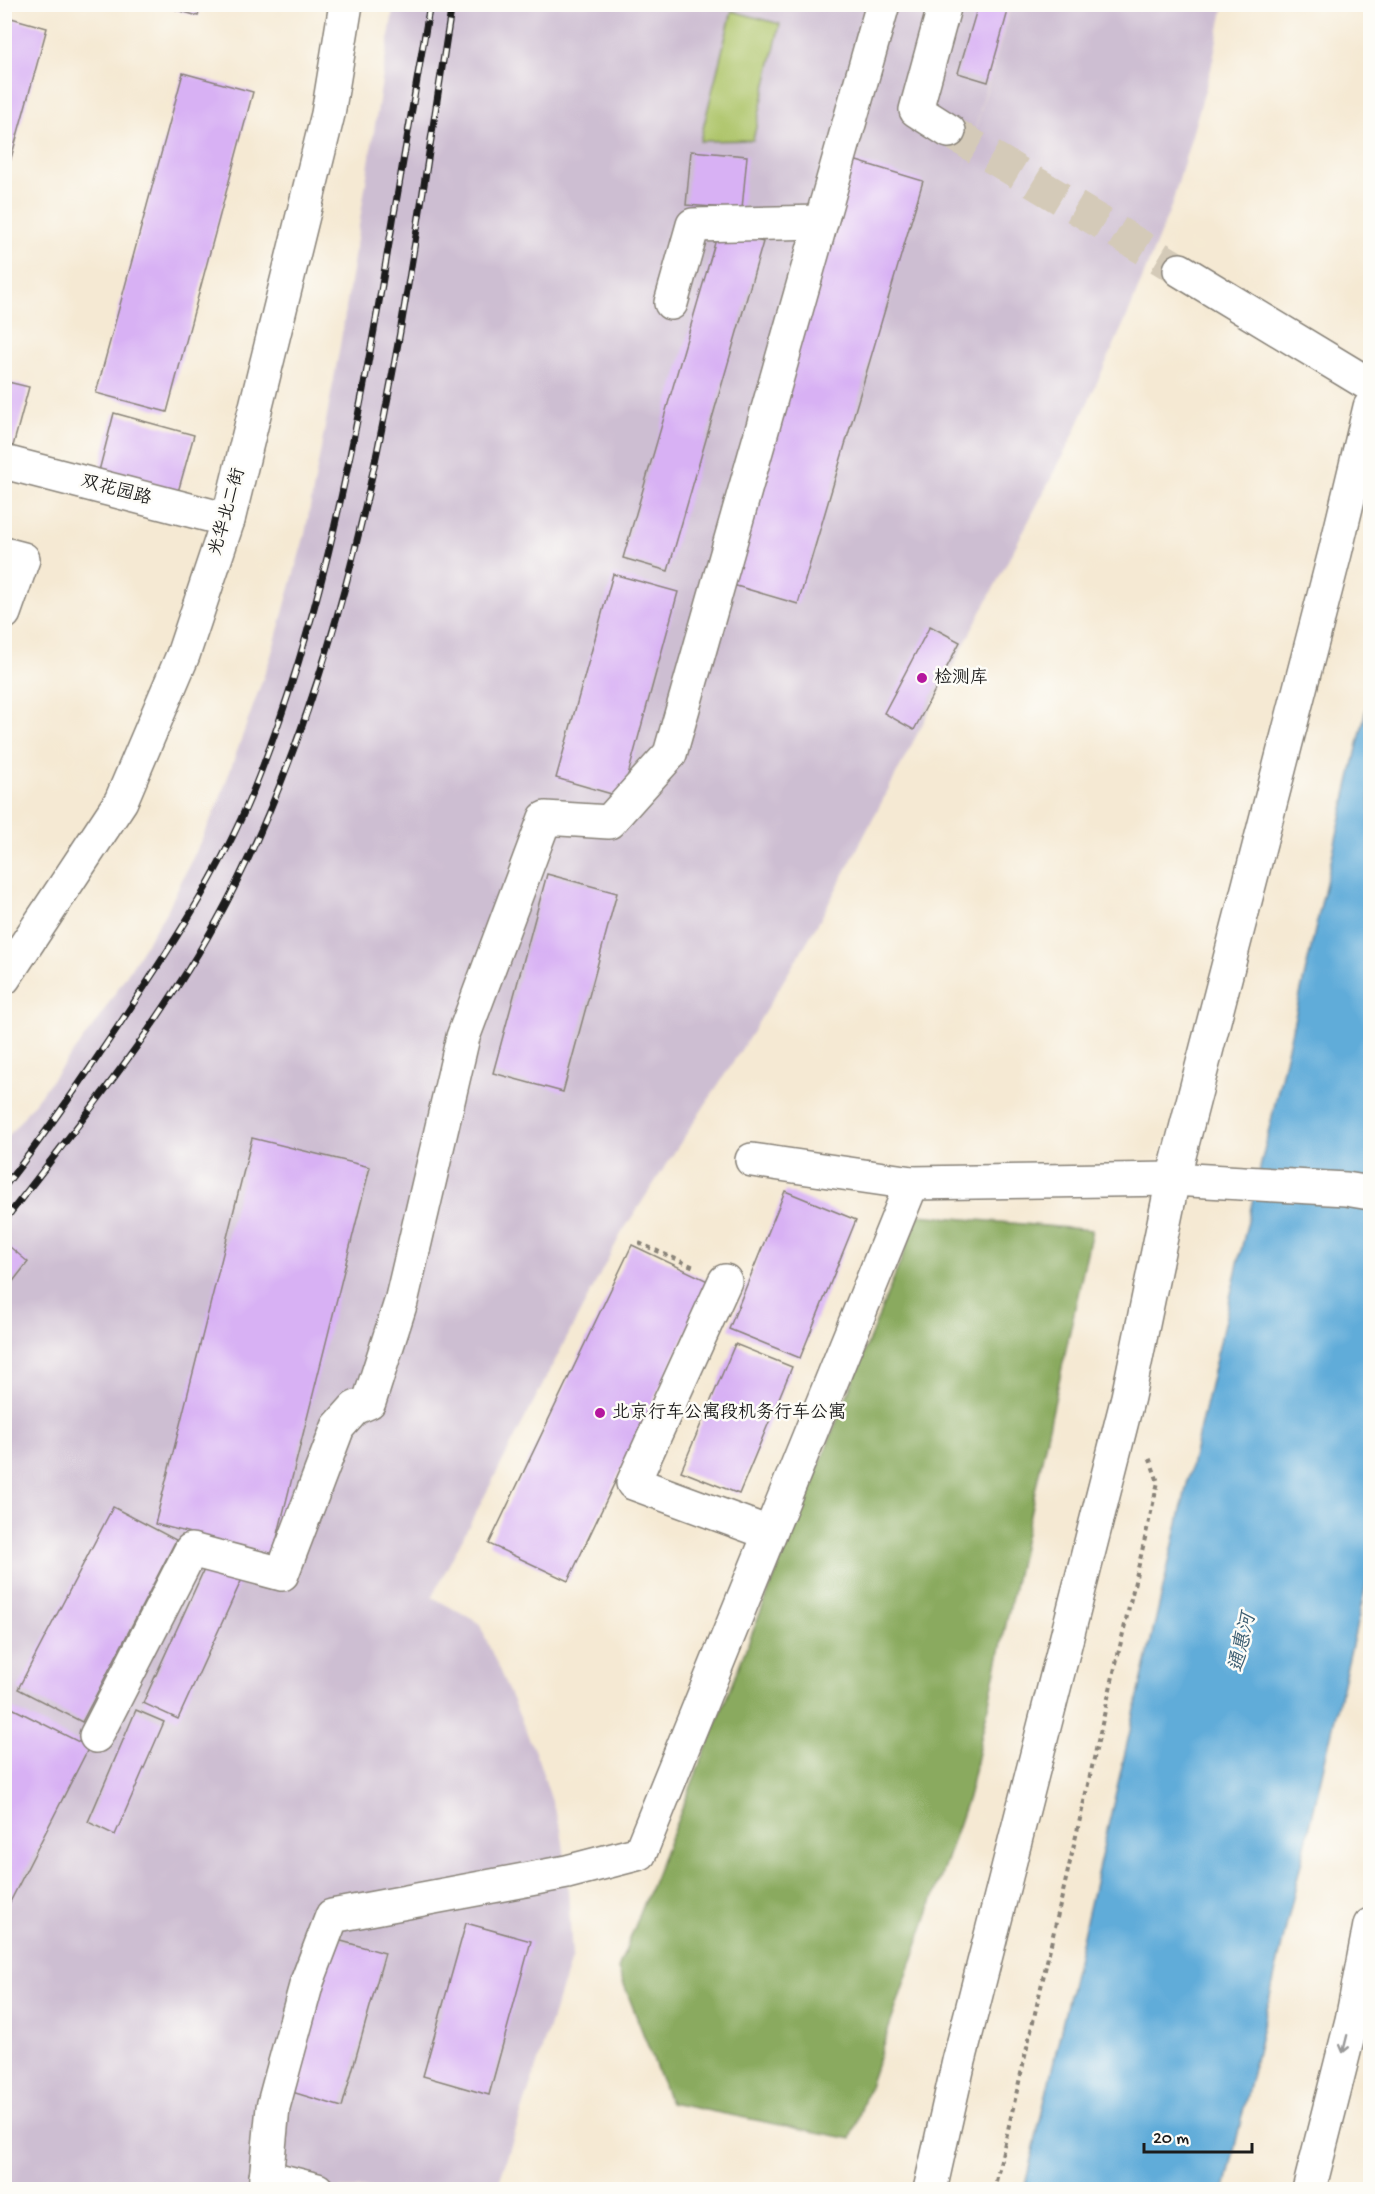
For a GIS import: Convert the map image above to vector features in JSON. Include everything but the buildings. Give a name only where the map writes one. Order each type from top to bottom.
[{"type":"street","name":"光华北二街","points":[[4,978],[121,801],[183,655],[228,520],[328,114],[346,4]]},
{"type":"street","points":[[96,1736],[191,1550],[282,1574],[338,1427],[355,1408],[369,1402],[401,1302],[463,1037],[545,818],[609,822],[670,754],[883,4]]},
{"type":"street","points":[[945,4],[916,111],[949,131]]},
{"type":"street","points":[[671,303],[693,225],[821,222]]},
{"type":"street","points":[[1180,270],[1371,385]]},
{"type":"street","points":[[930,2190],[959,2061],[1128,1397],[1173,1179],[1371,407]]},
{"type":"street","name":"双花园路","points":[[4,462],[228,520]]},
{"type":"street","points":[[4,554],[23,559],[4,613]]},
{"type":"street","points":[[752,1160],[912,1183],[1173,1179],[1346,1189],[1371,1193]]},
{"type":"street","points":[[317,2190],[265,2183],[273,2107],[307,1982],[332,1916],[567,1872],[640,1853],[912,1183]]},
{"type":"street","points":[[724,1281],[633,1483],[769,1533]]},
{"type":"street","points":[[1309,2190],[1352,2020],[1371,1925]]},
{"type":"path","points":[[639,1243],[724,1281]]},
{"type":"path","points":[[994,2190],[1158,1482],[1147,1450]]},
{"type":"shaded area","points":[[394,5],[1010,5],[959,185],[1011,5],[1224,5],[1211,69],[1172,204],[1129,312],[1069,444],[820,920],[752,1033],[621,1234],[432,1597],[479,1623],[538,1759],[561,1829],[567,1872],[572,1956],[497,2189],[5,2189],[4,1142],[98,1020],[168,909],[217,807],[271,656],[305,534],[340,346]]},
{"type":"green space","points":[[732,11],[780,24],[753,140],[700,141]]},
{"type":"green space","points":[[919,1215],[1092,1230],[969,1794],[851,2139],[670,2103],[618,1969]]},
{"type":"water","name":"通惠河","points":[[1370,692],[1370,1568],[1225,2189],[1024,2190]]},
{"type":"tunnel","points":[[949,131],[1180,270]]},
{"type":"railway","points":[[4,1187],[91,1066],[192,911],[240,822],[275,732],[313,613],[355,431],[430,4]]},
{"type":"railway","points":[[4,1221],[97,1101],[185,975],[234,888],[281,783],[319,676],[351,567],[376,455],[398,343],[452,4]]},
{"type":"place","name":"检测库","points":[[922,678]]},
{"type":"place","name":"北京行车公寓段机务行车公寓","points":[[600,1413]]}]
